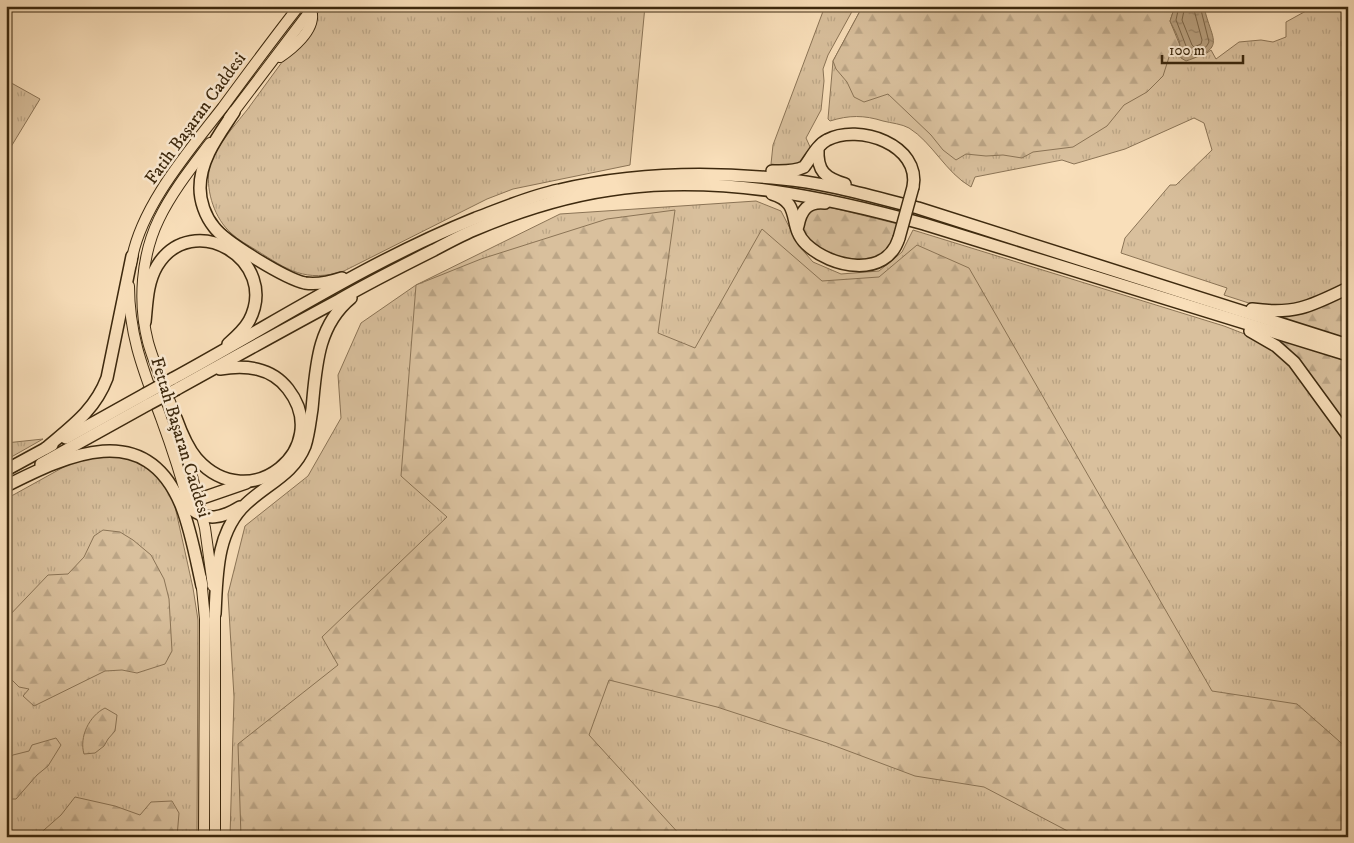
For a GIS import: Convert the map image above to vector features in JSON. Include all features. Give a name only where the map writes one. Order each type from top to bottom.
[{"type":"highway","points":[[234,112],[212,145],[203,166],[201,176],[202,204],[213,226],[220,233],[278,272],[303,282],[319,283],[335,280],[376,264],[452,228],[514,203],[558,190],[621,178],[675,174],[795,171],[804,167],[821,144],[829,139],[844,135],[859,135],[883,141],[901,152],[911,164],[914,174],[913,187],[895,249],[883,261],[872,265],[851,265],[831,260],[814,251],[801,239],[793,211],[786,200],[746,186]]},
{"type":"highway","points":[[818,149],[819,166],[830,178],[918,208],[1348,345]]},
{"type":"highway","points":[[675,174],[784,179],[848,191],[918,208]]},
{"type":"highway","points":[[6,470],[175,384],[210,370],[384,275],[473,230],[548,205],[584,195],[624,188],[683,185],[746,186],[799,194],[868,208],[1348,355]]},
{"type":"highway","points":[[797,230],[802,212],[811,203],[868,208]]},
{"type":"highway","points":[[145,322],[150,283],[156,267],[165,256],[176,247],[191,242],[210,242],[227,247],[240,257],[250,270],[255,288],[255,299],[253,310],[244,328],[213,357]]},
{"type":"highway","points":[[46,448],[89,411],[103,389],[107,378],[132,256]]},
{"type":"highway","points":[[175,384],[213,357],[376,264]]},
{"type":"highway","points":[[210,370],[248,367],[269,373],[286,386],[293,395],[298,405],[301,423],[300,434],[291,458],[277,472],[192,503],[202,516],[214,518],[223,516],[246,503],[284,475],[300,457],[310,421],[320,345],[331,320],[349,300],[384,275]]},
{"type":"highway","points":[[1231,307],[1264,311],[1292,310],[1314,305],[1348,288]]},
{"type":"highway","points":[[1195,308],[1252,332],[1276,346],[1294,362],[1348,436]]},
{"type":"highway","points":[[6,484],[147,399]]},
{"type":"highway","points":[[176,418],[197,460],[224,477],[240,482],[250,482]]},
{"type":"highway","points":[[6,484],[84,453],[114,451],[141,458],[164,477],[180,504],[189,531],[202,586]]},
{"type":"highway","points":[[215,614],[217,576],[222,545],[234,519],[246,503]]},
{"type":"main road","points":[[298,8],[312,9]]},
{"type":"main road","name":"Fatih Başaran Caddesi","points":[[132,256],[143,224],[157,197],[298,8]]},
{"type":"main road","name":"Fatih Başaran Caddesi","points":[[192,503],[176,418],[153,359],[145,322],[142,293],[149,248],[155,228],[173,195],[312,9]]},
{"type":"main road","name":"Fettah Başaran Caddesi","points":[[132,256],[129,302],[134,340],[148,384],[192,503],[205,620],[204,837]]},
{"type":"main road","points":[[202,516],[213,580],[215,614],[215,837]]},
{"type":"green space","points":[[323,6],[645,6],[630,165],[513,189],[487,199],[344,271],[318,276],[307,275],[288,269],[234,236],[225,227],[216,213],[210,196],[209,171],[214,156],[224,139]]},
{"type":"green space","points":[[825,6],[855,6],[828,55],[823,69],[824,81],[821,110],[806,138],[811,149],[802,161],[794,166],[771,164],[773,145]]},
{"type":"green space","points":[[865,6],[1175,6],[1181,48],[1204,55],[1211,50],[1216,59],[1239,42],[1261,40],[1273,42],[1286,37],[1286,22],[1315,6],[1348,6],[1348,283],[1295,307],[1258,306],[1224,295],[1227,288],[1121,253],[1125,238],[1170,185],[1176,185],[1212,150],[1204,123],[1194,118],[1125,149],[1074,164],[1062,160],[975,177],[971,187],[954,174],[925,141],[909,128],[863,117],[850,117],[830,121],[828,119],[833,61],[860,11]]},
{"type":"green space","points":[[865,6],[1175,6],[1170,21],[1181,48],[1179,52],[1170,54],[1163,76],[1147,92],[1124,105],[1107,126],[1073,147],[1033,152],[1022,158],[1003,155],[966,154],[956,160],[943,150],[931,135],[888,94],[864,102],[854,97],[847,82],[836,69],[833,61],[860,11]]},
{"type":"green space","points":[[6,80],[40,99],[6,155]]},
{"type":"green space","points":[[756,201],[781,211],[799,246],[813,262],[841,274],[879,271],[902,252],[913,230],[1224,326],[1255,338],[1283,357],[1324,408],[1348,443],[1348,837],[230,837],[234,697],[228,594],[245,526],[308,476],[341,418],[338,375],[361,323],[416,285],[560,214]]},
{"type":"green space","points":[[815,206],[829,207],[898,224],[896,236],[883,256],[856,259],[834,256],[813,244],[807,238],[804,231],[802,224],[804,217]]},
{"type":"green space","points":[[675,210],[658,333],[695,348],[762,229],[822,281],[879,277],[917,245],[969,268],[1212,691],[1297,704],[1348,749],[1348,837],[1079,837],[984,787],[915,776],[827,743],[717,707],[609,680],[589,735],[682,837],[241,837],[238,744],[338,665],[322,637],[447,517],[401,476],[416,285],[481,259],[607,219]]},
{"type":"green space","points":[[1348,291],[1348,340],[1274,316]]},
{"type":"green space","points":[[1278,339],[1348,361],[1348,432],[1276,342]]},
{"type":"green space","points":[[43,439],[6,460],[6,443]]},
{"type":"green space","points":[[94,455],[127,456],[157,475],[174,502],[198,620],[197,837],[6,837],[6,499],[71,463]]},
{"type":"green space","points":[[103,530],[120,532],[151,555],[164,579],[169,599],[172,651],[165,664],[137,673],[122,670],[105,671],[34,706],[23,696],[29,689],[19,687],[9,677],[6,680],[6,619],[48,575],[68,574],[84,557],[94,536]]},
{"type":"green space","points":[[105,708],[117,715],[115,731],[104,746],[95,753],[84,754],[84,734],[94,716]]},
{"type":"green space","points":[[56,738],[61,745],[48,766],[37,775],[16,799],[6,796],[6,761],[13,755],[29,751],[32,745]]},
{"type":"green space","points":[[75,797],[115,806],[140,815],[151,802],[172,801],[179,813],[177,837],[36,837],[61,815]]},
{"type":"water","points":[[1175,6],[1204,7],[1213,36],[1212,47],[1207,52],[1186,61],[1181,58],[1179,41],[1170,21]]}]
